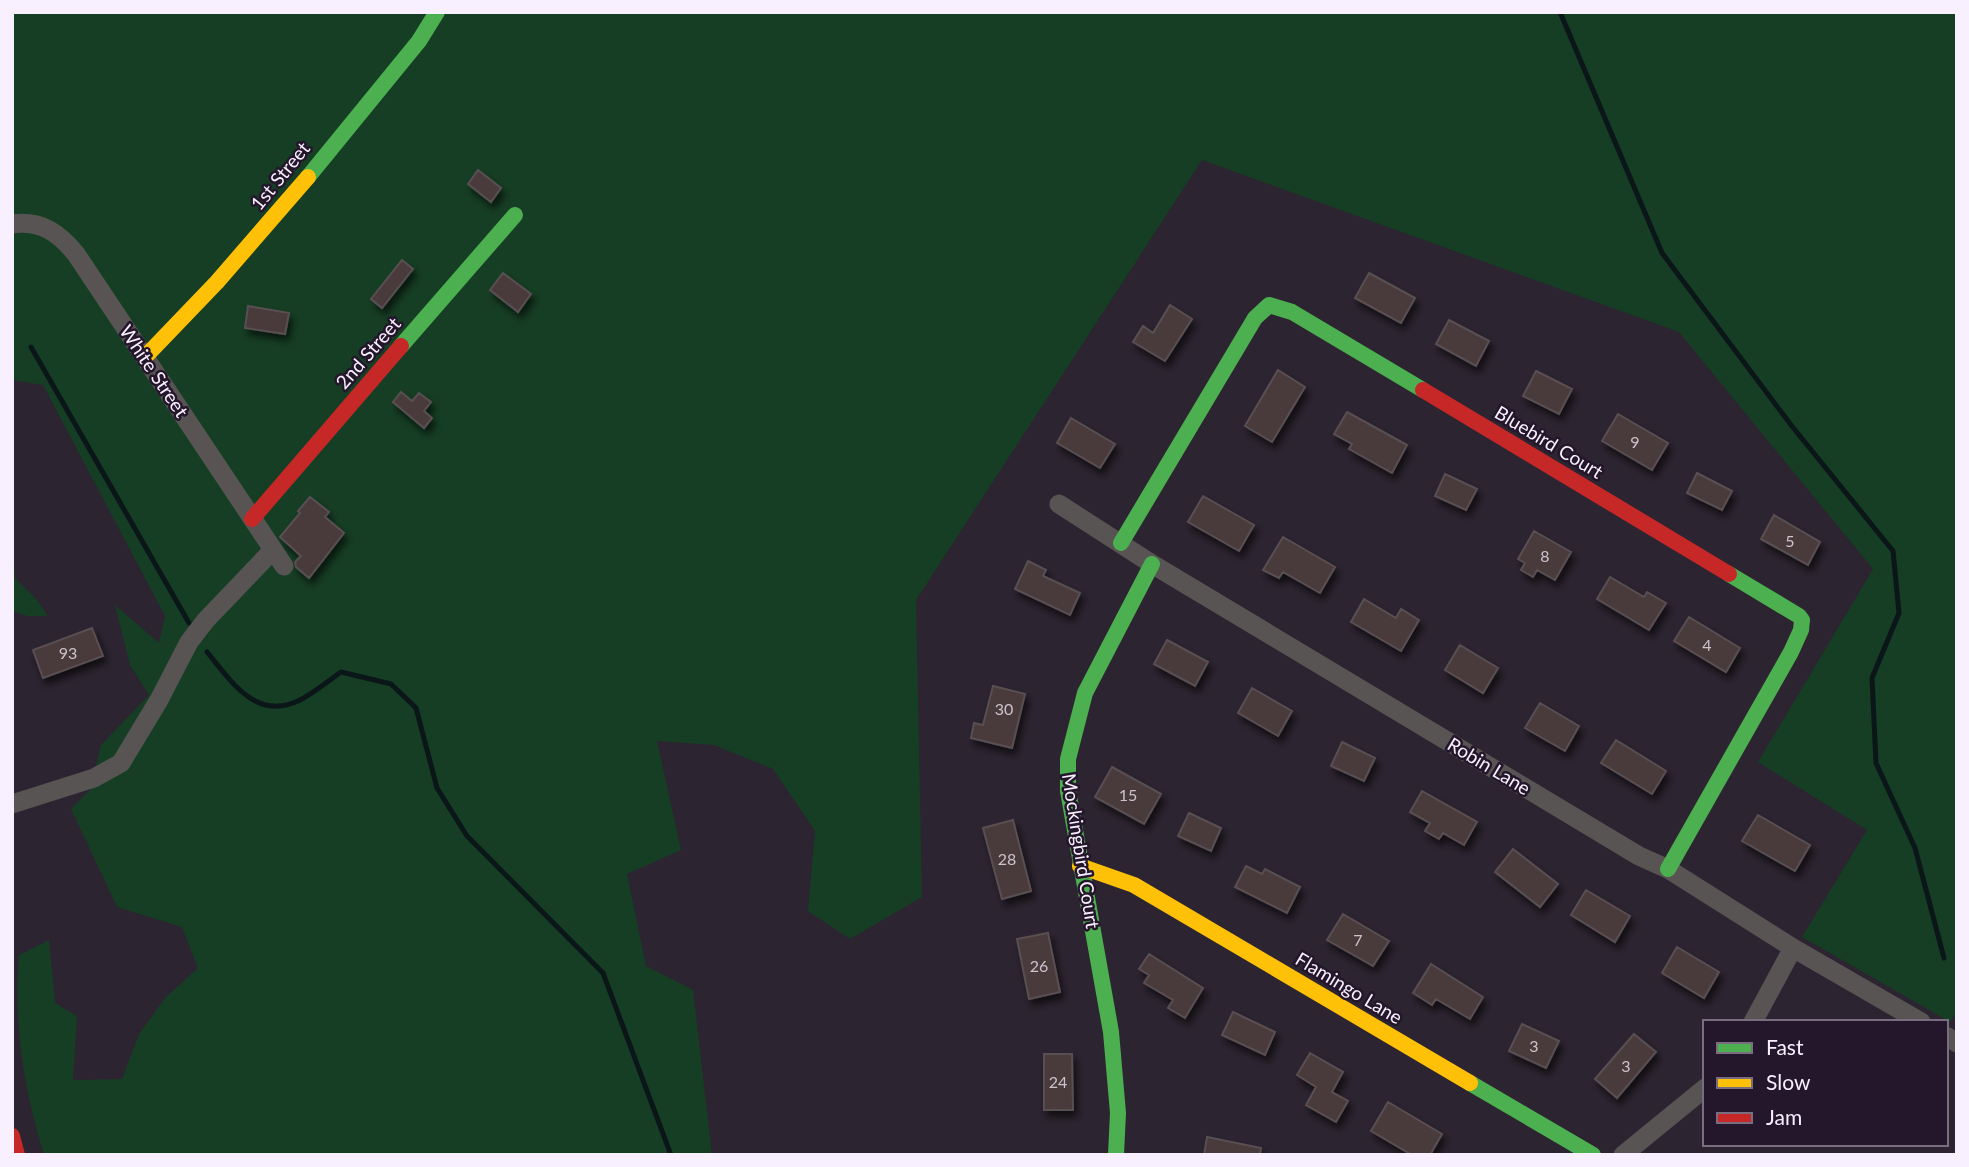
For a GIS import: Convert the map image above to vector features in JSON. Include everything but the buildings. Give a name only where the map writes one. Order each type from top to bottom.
[{"type":"street","name":"1st Street","points":[[145,357],[193,310],[264,229],[419,41],[437,12]]},
{"type":"street","name":"2nd Street","points":[[252,519],[515,215]]},
{"type":"street","name":"White Street","points":[[12,224],[26,222],[62,237],[76,254],[278,558],[206,620],[189,642],[159,700],[121,763],[94,778],[12,804]]},
{"type":"street","name":"Bluebird Court","points":[[1121,543],[1255,318],[1269,305],[1292,312],[1802,620],[1801,630],[1791,652],[1668,869]]},
{"type":"street","name":"Robin Lane","points":[[1059,504],[1152,564],[1918,1020]]},
{"type":"street","name":"Mockingbird Court","points":[[1116,1155],[1118,1113],[1111,1032],[1068,792],[1068,760],[1085,693],[1152,564]]},
{"type":"street","name":"Flamingo Lane","points":[[1080,866],[1134,885],[1593,1155]]},
{"type":"street","points":[[1754,1020],[1793,948]]},
{"type":"street","points":[[1623,1155],[1703,1090]]},
{"type":"street","points":[[12,1136],[17,1155]]},
{"type":"green space","points":[[12,12],[1957,12],[1957,1011],[1950,1022],[1802,937],[1867,830],[1758,762],[1873,569],[1679,332],[1202,160],[916,600],[922,897],[850,939],[808,911],[815,831],[773,769],[714,745],[657,741],[681,850],[627,874],[646,966],[693,990],[712,1155],[44,1155],[22,1056],[18,1006],[19,955],[49,940],[55,1003],[77,1016],[73,1080],[122,1079],[139,1034],[166,997],[198,968],[182,927],[117,907],[71,809],[90,790],[101,745],[149,695],[130,665],[115,605],[159,643],[165,616],[43,385],[12,380]]},
{"type":"green space","points":[[12,512],[15,578],[37,600],[48,616],[27,616],[12,611]]},
{"type":"waterway","points":[[1560,12],[1662,253],[1791,425],[1893,551],[1899,613],[1872,678],[1876,763],[1915,848],[1944,958]]},
{"type":"waterway","points":[[31,347],[189,623]]},
{"type":"waterway","points":[[207,652],[235,686],[258,702],[270,706],[300,700],[341,672],[391,684],[416,708],[437,788],[467,836],[603,973],[671,1155]]},
{"type":"traffic: fast","points":[[308,177],[419,41],[437,12]]},
{"type":"traffic: fast","points":[[401,346],[515,215]]},
{"type":"traffic: fast","points":[[1121,543],[1255,318],[1269,305],[1292,312],[1423,390]]},
{"type":"traffic: fast","points":[[1116,1155],[1118,1113],[1111,1032],[1068,791],[1068,759],[1085,693],[1152,564]]},
{"type":"traffic: fast","points":[[1668,869],[1801,630],[1802,620],[1799,616],[1729,574]]},
{"type":"traffic: fast","points":[[1470,1083],[1593,1155]]},
{"type":"traffic: slow","points":[[145,357],[217,282],[308,177]]},
{"type":"traffic: slow","points":[[1080,866],[1134,885],[1470,1083]]},
{"type":"traffic: jam","points":[[252,519],[401,346]]},
{"type":"traffic: jam","points":[[1423,390],[1729,574]]},
{"type":"traffic: jam","points":[[12,1136],[17,1155]]}]
